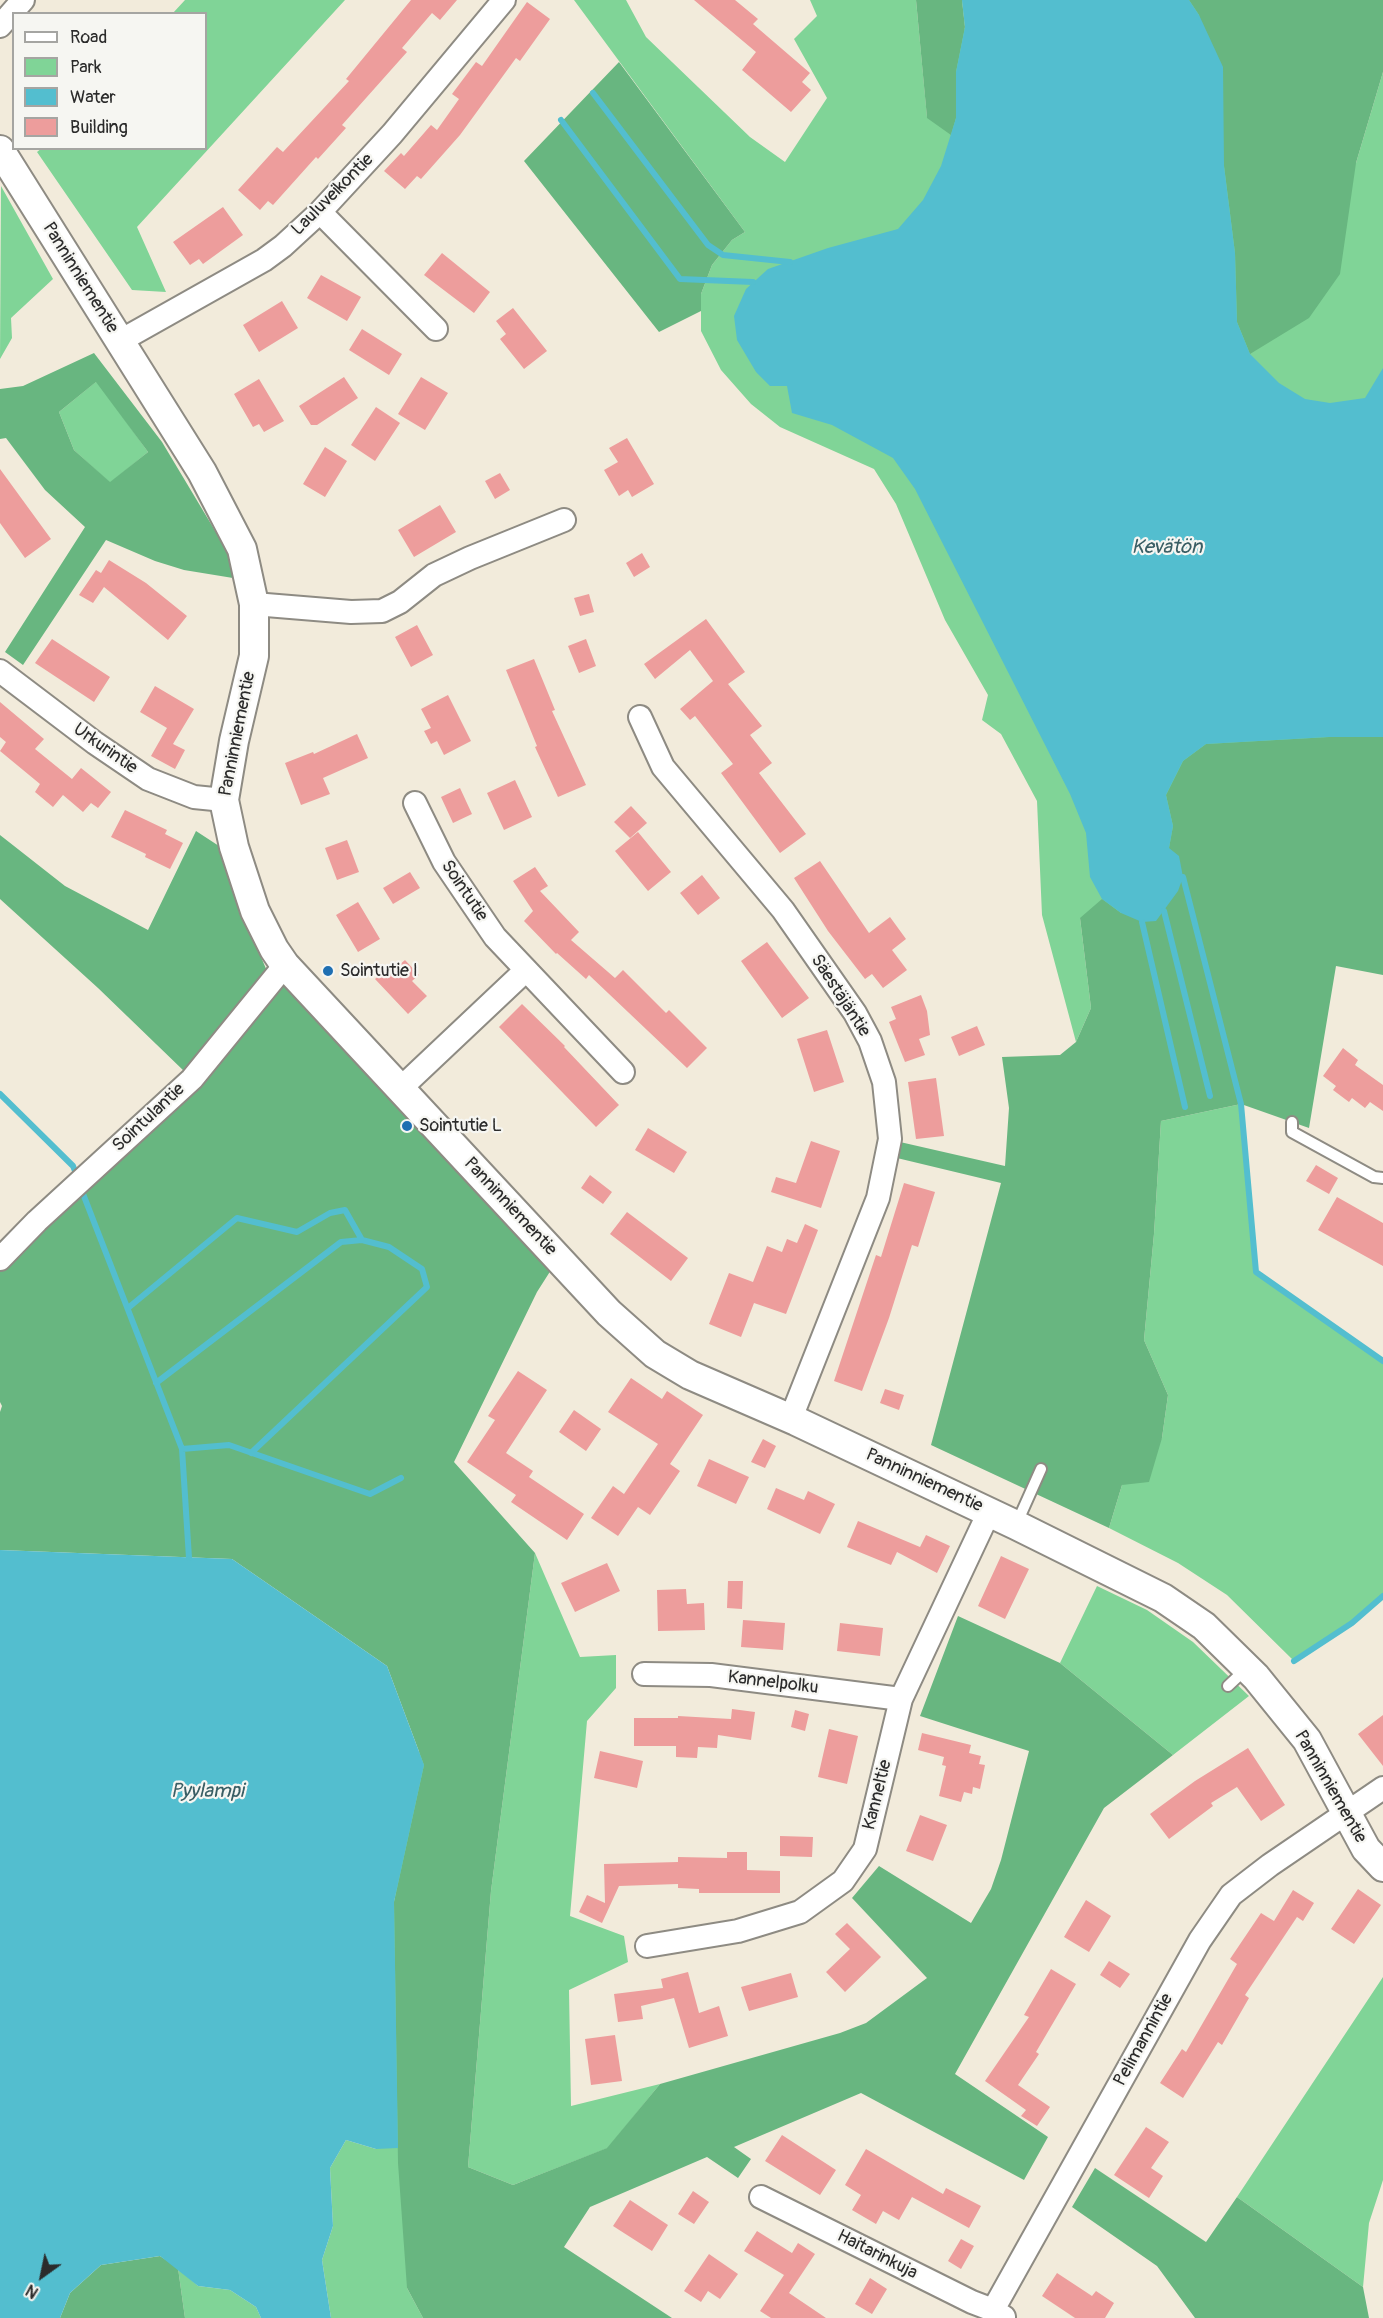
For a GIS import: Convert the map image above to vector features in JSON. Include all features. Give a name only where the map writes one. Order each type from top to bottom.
[{"type":"street","points":[[12,12],[23,0]]},
{"type":"street","name":"Lauluveikontie","points":[[120,341],[264,260],[320,212],[392,134],[504,0]]},
{"type":"street","points":[[0,26],[12,12]]},
{"type":"street","name":"Panninniementie","points":[[0,150],[202,472],[242,549],[254,603],[254,656],[234,741],[224,800],[234,847],[255,911],[274,949],[285,965],[566,1267],[630,1334],[655,1354],[690,1375],[791,1418],[1016,1525],[1163,1598],[1204,1626],[1238,1677],[1307,1740],[1366,1849],[1383,1867]]},
{"type":"street","points":[[320,212],[436,329]]},
{"type":"street","points":[[254,603],[351,612],[382,611],[400,602],[434,575],[564,520]]},
{"type":"street","name":"Urkurintie","points":[[0,671],[95,743],[148,779],[194,797],[224,800]]},
{"type":"street","name":"Säestäjäntie","points":[[640,717],[663,766],[783,910],[855,1013],[870,1041],[884,1082],[891,1139],[878,1198],[791,1418]]},
{"type":"street","name":"Sointutie","points":[[415,802],[438,851],[495,937],[623,1072]]},
{"type":"street","name":"Sointulantie","points":[[0,1259],[192,1079],[285,965]]},
{"type":"street","points":[[401,1088],[525,970]]},
{"type":"street","name":"Kanneltie","points":[[647,1946],[738,1931],[800,1912],[843,1881],[865,1849],[901,1699],[988,1512]]},
{"type":"street","name":"Kannelpolku","points":[[644,1674],[711,1676],[901,1699]]},
{"type":"street","name":"Pelimannintie","points":[[999,2314],[1200,1940],[1231,1895],[1344,1812],[1383,1788]]},
{"type":"street","name":"Haitarinkuja","points":[[761,2197],[999,2314]]},
{"type":"lane","points":[[1292,1122],[1292,1132],[1374,1177],[1383,1178]]},
{"type":"lane","points":[[1016,1525],[1041,1468]]},
{"type":"green space","points":[[185,0],[345,0],[137,227],[166,292],[132,290],[37,152],[40,150],[207,150],[207,12],[174,12]]},
{"type":"green space","name":"Kevätön","points":[[574,0],[626,0],[646,37],[750,137],[785,162],[827,98],[794,39],[817,16],[810,0],[916,0],[927,117],[965,27],[962,0],[1201,0],[1356,163],[1383,72],[1383,878],[1189,934],[1080,918],[1091,1008],[1076,1042],[1042,915],[1037,801],[1001,734],[982,720],[988,695],[945,620],[896,504],[874,469],[780,427],[751,404],[721,370],[701,331],[701,294],[712,265],[732,240],[745,232]]},
{"type":"green space","points":[[916,0],[962,0],[965,27],[956,72],[956,118],[951,135],[927,118]]},
{"type":"green space","points":[[1189,0],[1383,0],[1383,72],[1356,163],[1340,274],[1309,318],[1250,354],[1237,322],[1235,253],[1224,166],[1199,15]]},
{"type":"green space","points":[[619,62],[745,232],[732,240],[712,265],[701,294],[701,311],[659,332],[524,161]]},
{"type":"green space","points":[[1,186],[53,279],[11,318],[12,338],[0,359]]},
{"type":"green space","points":[[94,353],[162,442],[229,554],[233,578],[184,570],[155,561],[106,540],[23,665],[5,652],[85,527],[45,490],[6,438],[0,439],[0,389],[23,386]],"holes":[[[96,382],[148,452],[110,482],[74,450],[59,412]]]},
{"type":"green space","points":[[97,381],[148,452],[110,483],[74,450],[59,412]]},
{"type":"green space","points":[[1329,737],[1383,737],[1383,975],[1336,966],[1309,1128],[1241,1104],[1161,1121],[1144,1340],[1168,1395],[1162,1438],[1149,1482],[1122,1485],[1109,1528],[931,1445],[1001,1183],[897,1158],[900,1142],[1005,1166],[1009,1108],[1002,1057],[1060,1055],[1076,1042],[1091,1008],[1080,918],[1102,899],[1121,913],[1169,848],[1173,826],[1166,795],[1183,761],[1206,744]]},
{"type":"green space","points":[[196,831],[219,846],[236,899],[267,971],[185,1072],[98,988],[0,899],[0,835],[65,886],[148,930]]},
{"type":"green space","points":[[285,965],[558,1259],[537,1292],[454,1462],[535,1553],[491,1891],[468,2167],[513,2185],[607,2148],[660,2084],[840,2033],[866,2023],[927,1978],[852,1898],[879,1866],[971,1923],[991,1889],[1001,1860],[1029,1751],[920,1716],[958,1616],[1060,1663],[1173,1755],[1104,1808],[955,2074],[1048,2137],[1024,2180],[861,2093],[734,2147],[751,2159],[738,2178],[707,2157],[590,2207],[564,2247],[672,2318],[423,2318],[407,2288],[398,2163],[394,1902],[424,1765],[387,1666],[232,1559],[0,1550],[0,1412],[2,1406],[0,1402],[0,1259],[192,1079]]},
{"type":"green space","points":[[1241,1104],[1256,1272],[1383,1361],[1383,1596],[1352,1623],[1294,1661],[1227,1595],[1178,1563],[1109,1528],[1122,1485],[1162,1438],[1168,1395],[1144,1340],[1161,1121]]},
{"type":"green space","points":[[535,1553],[580,1657],[616,1655],[616,1688],[587,1721],[570,1916],[624,1936],[628,1962],[569,1990],[571,2106],[660,2084],[608,2148],[513,2185],[468,2167],[491,1891]]},
{"type":"green space","points":[[1097,1586],[1147,1610],[1193,1642],[1249,1696],[1173,1755],[1060,1663]]},
{"type":"green space","points":[[431,1683],[407,2288],[423,2318],[331,2318],[322,2260],[333,2226],[330,2168],[346,2140],[376,2149],[394,1902]]},
{"type":"green space","points":[[1383,1977],[1383,2180],[1369,2223],[1363,2287],[1237,2197]]},
{"type":"green space","points":[[1095,2168],[1206,2242],[1237,2197],[1363,2287],[1369,2318],[1195,2318],[1157,2266],[1072,2207]]},
{"type":"green space","points":[[160,2256],[178,2268],[185,2318],[60,2318],[70,2293],[101,2265]]},
{"type":"green space","points":[[178,2268],[198,2286],[230,2290],[256,2307],[261,2318],[185,2318]]},
{"type":"water","name":"Kevätön","points":[[962,0],[1189,0],[1199,15],[1223,67],[1224,166],[1235,253],[1237,322],[1250,354],[1279,383],[1305,399],[1330,403],[1365,398],[1383,368],[1383,737],[1329,737],[1206,744],[1183,761],[1166,795],[1173,826],[1169,848],[1179,856],[1183,877],[1178,891],[1156,921],[1142,922],[1121,913],[1102,899],[1090,877],[1086,833],[1070,794],[915,489],[893,458],[832,425],[792,413],[787,386],[770,386],[756,372],[737,340],[734,316],[746,289],[768,269],[828,248],[898,229],[923,200],[941,166],[956,118],[956,72],[965,27]]},
{"type":"water","name":"Pyylampi","points":[[0,1550],[232,1559],[387,1666],[424,1765],[394,1902],[398,2148],[376,2149],[346,2140],[330,2168],[333,2226],[322,2260],[331,2318],[261,2318],[256,2307],[230,2290],[198,2286],[160,2256],[101,2265],[70,2293],[60,2318],[0,2318]]},
{"type":"building","points":[[411,0],[457,0],[440,20],[432,13],[402,48],[407,52],[342,125],[346,128],[318,159],[316,157],[273,205],[268,201],[260,210],[238,190],[277,147],[283,152],[349,81],[346,79]]},
{"type":"building","points":[[694,0],[735,0],[758,19],[753,24],[810,73],[802,82],[811,90],[791,112],[742,70],[756,52]]},
{"type":"building","points":[[527,2],[550,19],[520,61],[516,58],[460,135],[421,179],[417,176],[405,189],[384,171],[401,153],[404,156],[431,125],[437,130],[459,99],[452,94],[476,62],[482,66]]},
{"type":"building","points":[[223,207],[243,235],[203,264],[199,259],[190,265],[173,242]]},
{"type":"building","points":[[442,253],[490,292],[474,313],[424,275]]},
{"type":"building","points":[[321,275],[361,297],[347,321],[307,298]]},
{"type":"building","points":[[282,301],[298,328],[259,352],[243,325]]},
{"type":"building","points":[[513,308],[547,351],[524,369],[500,339],[506,334],[496,321]]},
{"type":"building","points":[[362,329],[402,354],[389,375],[349,350]]},
{"type":"building","points":[[344,377],[358,398],[317,425],[311,425],[299,406]]},
{"type":"building","points":[[421,377],[448,393],[425,430],[398,414]]},
{"type":"building","points":[[259,379],[284,421],[264,432],[259,424],[253,427],[234,394]]},
{"type":"building","points":[[376,407],[400,423],[375,461],[351,445]]},
{"type":"building","points":[[627,438],[654,484],[632,497],[628,490],[619,496],[604,470],[618,462],[609,448]]},
{"type":"building","points":[[325,447],[347,461],[325,497],[303,484]]},
{"type":"building","points":[[0,469],[51,539],[25,558],[0,523]]},
{"type":"building","points":[[500,473],[510,490],[495,499],[485,481]]},
{"type":"building","points":[[440,505],[456,532],[414,557],[398,530]]},
{"type":"building","points":[[642,553],[650,567],[634,577],[626,563]]},
{"type":"building","points":[[109,560],[146,583],[187,616],[168,640],[104,587],[93,603],[79,595],[96,570],[101,573]]},
{"type":"building","points":[[589,594],[594,612],[580,616],[574,598]]},
{"type":"building","points":[[706,619],[745,672],[728,684],[762,726],[750,735],[772,763],[759,773],[806,834],[780,853],[721,773],[733,764],[695,716],[690,720],[680,709],[713,681],[690,650],[655,679],[644,664]]},
{"type":"building","points":[[417,625],[433,655],[411,667],[395,637]]},
{"type":"building","points":[[52,639],[110,677],[94,702],[35,663]]},
{"type":"building","points":[[586,639],[596,666],[579,673],[568,646]]},
{"type":"building","points":[[534,659],[555,710],[552,711],[586,785],[558,797],[535,747],[537,746],[506,670]]},
{"type":"building","points":[[155,686],[194,709],[173,744],[185,750],[175,769],[151,756],[167,728],[140,712]]},
{"type":"building","points":[[448,695],[471,741],[444,755],[437,741],[431,744],[424,731],[431,728],[421,709]]},
{"type":"building","points":[[0,702],[44,739],[35,749],[72,779],[81,768],[111,792],[98,808],[91,803],[83,812],[63,795],[53,807],[35,792],[40,784],[0,751],[6,742],[0,737]]},
{"type":"building","points":[[357,734],[368,758],[323,778],[330,794],[301,805],[285,763],[313,752],[314,754]]},
{"type":"building","points":[[515,780],[532,817],[504,830],[487,793]]},
{"type":"building","points":[[460,788],[472,814],[453,823],[441,797]]},
{"type":"building","points":[[631,806],[647,823],[630,838],[614,822]]},
{"type":"building","points":[[125,810],[167,830],[165,834],[183,843],[170,869],[111,837]]},
{"type":"building","points":[[638,832],[671,872],[648,891],[615,851]]},
{"type":"building","points":[[347,840],[359,872],[337,880],[325,848]]},
{"type":"building","points":[[820,861],[869,933],[890,917],[906,939],[892,950],[907,970],[883,988],[872,974],[865,979],[828,931],[794,878]]},
{"type":"building","points":[[535,867],[548,886],[540,891],[579,932],[571,940],[615,978],[623,970],[666,1013],[669,1010],[707,1048],[687,1068],[589,975],[586,979],[556,954],[524,921],[533,911],[513,881]]},
{"type":"building","points":[[410,872],[420,888],[393,904],[383,888]]},
{"type":"building","points":[[702,875],[720,898],[698,915],[680,893]]},
{"type":"building","points":[[358,902],[380,939],[358,952],[336,915]]},
{"type":"building","points":[[767,942],[809,998],[782,1018],[741,961]]},
{"type":"building","points":[[405,960],[419,975],[412,981],[427,996],[408,1014],[375,979],[394,962],[398,966]]},
{"type":"building","points":[[921,995],[927,1011],[930,1035],[919,1039],[925,1055],[905,1062],[889,1022],[896,1019],[891,1007]]},
{"type":"building","points":[[522,1004],[565,1046],[619,1105],[596,1127],[499,1027]]},
{"type":"building","points":[[977,1026],[985,1045],[959,1056],[951,1037]]},
{"type":"building","points":[[827,1030],[844,1082],[814,1092],[797,1039]]},
{"type":"building","points":[[1343,1048],[1358,1060],[1355,1065],[1383,1085],[1383,1111],[1370,1102],[1365,1108],[1352,1098],[1349,1102],[1333,1090],[1336,1086],[1323,1076]]},
{"type":"building","points":[[936,1078],[944,1136],[916,1139],[908,1082]]},
{"type":"building","points":[[648,1128],[687,1152],[674,1173],[635,1150]]},
{"type":"building","points":[[811,1141],[840,1151],[821,1208],[771,1192],[776,1177],[796,1183]]},
{"type":"building","points":[[1316,1165],[1338,1178],[1329,1194],[1306,1181]]},
{"type":"building","points":[[590,1175],[612,1192],[603,1204],[581,1188]]},
{"type":"building","points":[[904,1183],[935,1192],[918,1247],[912,1245],[889,1318],[862,1391],[834,1381],[876,1255],[881,1257]]},
{"type":"building","points":[[1337,1197],[1383,1223],[1383,1266],[1318,1230]]},
{"type":"building","points":[[627,1212],[688,1258],[671,1281],[610,1234]]},
{"type":"building","points":[[805,1224],[818,1230],[786,1314],[754,1303],[741,1337],[709,1324],[729,1273],[753,1282],[767,1246],[782,1252],[787,1239],[797,1243]]},
{"type":"building","points":[[518,1371],[547,1390],[506,1453],[533,1471],[529,1477],[584,1514],[567,1540],[511,1502],[516,1495],[467,1462],[495,1420],[488,1416]]},
{"type":"building","points":[[631,1378],[662,1399],[667,1391],[703,1415],[670,1464],[680,1471],[650,1515],[638,1507],[618,1536],[591,1518],[613,1486],[624,1494],[658,1444],[608,1412]]},
{"type":"building","points":[[885,1389],[904,1395],[899,1410],[880,1403]]},
{"type":"building","points":[[574,1410],[601,1429],[586,1451],[559,1432]]},
{"type":"building","points":[[763,1439],[776,1446],[765,1468],[751,1462]]},
{"type":"building","points":[[709,1459],[749,1477],[736,1504],[697,1486]]},
{"type":"building","points":[[776,1488],[804,1500],[808,1491],[835,1504],[820,1534],[767,1509]]},
{"type":"building","points":[[858,1521],[920,1547],[926,1535],[950,1546],[937,1573],[897,1552],[891,1565],[847,1547]]},
{"type":"building","points":[[1001,1556],[1029,1569],[1005,1619],[978,1606]]},
{"type":"building","points":[[607,1563],[620,1591],[575,1612],[561,1583]]},
{"type":"building","points":[[728,1581],[743,1581],[742,1609],[727,1608]]},
{"type":"building","points":[[686,1589],[687,1604],[704,1603],[705,1630],[658,1631],[657,1590]]},
{"type":"building","points":[[743,1620],[785,1623],[783,1650],[741,1647]]},
{"type":"building","points":[[840,1623],[883,1628],[880,1656],[837,1651]]},
{"type":"building","points":[[732,1709],[755,1712],[751,1740],[718,1735],[717,1748],[698,1747],[697,1758],[676,1757],[676,1746],[634,1746],[634,1718],[678,1718],[678,1716],[731,1719]]},
{"type":"building","points":[[795,1710],[809,1714],[805,1731],[791,1727]]},
{"type":"building","points":[[1383,1715],[1383,1766],[1358,1734]]},
{"type":"building","points":[[829,1729],[858,1736],[847,1784],[818,1777]]},
{"type":"building","points":[[922,1733],[971,1745],[969,1753],[981,1756],[979,1764],[985,1765],[980,1789],[973,1787],[972,1794],[964,1792],[961,1802],[939,1796],[946,1766],[942,1765],[944,1757],[918,1750]]},
{"type":"building","points":[[1248,1748],[1285,1805],[1261,1821],[1237,1787],[1211,1803],[1213,1806],[1169,1839],[1150,1814],[1195,1781]]},
{"type":"building","points":[[600,1751],[643,1761],[637,1788],[594,1778]]},
{"type":"building","points":[[920,1815],[947,1825],[933,1861],[906,1851]]},
{"type":"building","points":[[780,1836],[813,1837],[812,1857],[780,1856]]},
{"type":"building","points":[[727,1852],[747,1852],[747,1870],[780,1871],[780,1893],[699,1893],[699,1889],[678,1888],[678,1884],[619,1886],[602,1923],[579,1912],[587,1895],[605,1903],[604,1864],[678,1862],[678,1857],[727,1858]]},
{"type":"building","points":[[1358,1889],[1381,1905],[1354,1944],[1331,1929]]},
{"type":"building","points":[[1293,1890],[1314,1903],[1303,1921],[1297,1917],[1245,1995],[1249,1998],[1222,2045],[1218,2042],[1183,2098],[1160,2083],[1182,2049],[1186,2052],[1237,1964],[1230,1959],[1261,1913],[1274,1921]]},
{"type":"building","points":[[1086,1900],[1111,1916],[1089,1952],[1064,1937]]},
{"type":"building","points":[[847,1923],[881,1957],[845,1992],[826,1972],[850,1949],[835,1934]]},
{"type":"building","points":[[1109,1961],[1130,1974],[1120,1988],[1100,1975]]},
{"type":"building","points":[[1051,1969],[1076,1984],[1036,2052],[1039,2054],[1018,2085],[1050,2107],[1037,2126],[1021,2116],[1026,2110],[985,2081],[1029,2017],[1024,2015]]},
{"type":"building","points":[[688,1972],[699,2013],[719,2006],[728,2036],[689,2048],[674,1998],[641,2006],[643,2019],[618,2022],[614,1994],[663,1988],[661,1979]]},
{"type":"building","points":[[791,1973],[798,1997],[749,2011],[741,1987]]},
{"type":"building","points":[[615,2035],[622,2081],[591,2085],[585,2039]]},
{"type":"building","points":[[1146,2127],[1169,2142],[1151,2168],[1163,2176],[1149,2198],[1114,2175]]},
{"type":"building","points":[[782,2135],[836,2170],[820,2195],[765,2161]]},
{"type":"building","points":[[866,2149],[943,2194],[946,2188],[981,2206],[969,2228],[912,2197],[899,2220],[883,2211],[876,2224],[852,2210],[861,2195],[845,2185]]},
{"type":"building","points":[[693,2191],[709,2202],[694,2224],[678,2214]]},
{"type":"building","points":[[630,2200],[668,2225],[652,2251],[613,2226]]},
{"type":"building","points":[[757,2231],[792,2253],[798,2243],[815,2254],[789,2293],[826,2318],[771,2318],[760,2311],[784,2275],[744,2251]]},
{"type":"building","points":[[961,2239],[974,2246],[961,2269],[948,2261]]},
{"type":"building","points":[[709,2254],[738,2274],[720,2299],[708,2291],[701,2302],[684,2291]]},
{"type":"building","points":[[1057,2273],[1092,2296],[1096,2291],[1114,2303],[1105,2318],[1075,2318],[1042,2296]]},
{"type":"building","points":[[870,2278],[887,2289],[872,2314],[855,2304]]},
{"type":"waterway","points":[[593,93],[708,245],[723,255],[790,262]]},
{"type":"waterway","points":[[561,120],[680,279],[753,282]]},
{"type":"waterway","points":[[1183,877],[1241,1104],[1256,1272],[1383,1361]]},
{"type":"waterway","points":[[1164,911],[1210,1096]]},
{"type":"waterway","points":[[1142,922],[1185,1107]]},
{"type":"waterway","points":[[0,1094],[73,1166],[77,1176]]},
{"type":"waterway","points":[[80,1186],[182,1449],[189,1558]]},
{"type":"waterway","points":[[128,1308],[237,1218],[297,1232],[330,1213],[345,1210],[362,1240]]},
{"type":"waterway","points":[[156,1383],[341,1242],[362,1240],[389,1247],[422,1269],[427,1287],[251,1453]]},
{"type":"waterway","points":[[182,1449],[229,1445],[370,1494],[401,1478]]},
{"type":"waterway","points":[[1294,1661],[1352,1623],[1383,1596]]},
{"type":"place","name":"Sointutie I","points":[[328,971]]},
{"type":"place","name":"Sointutie L","points":[[407,1126]]}]
